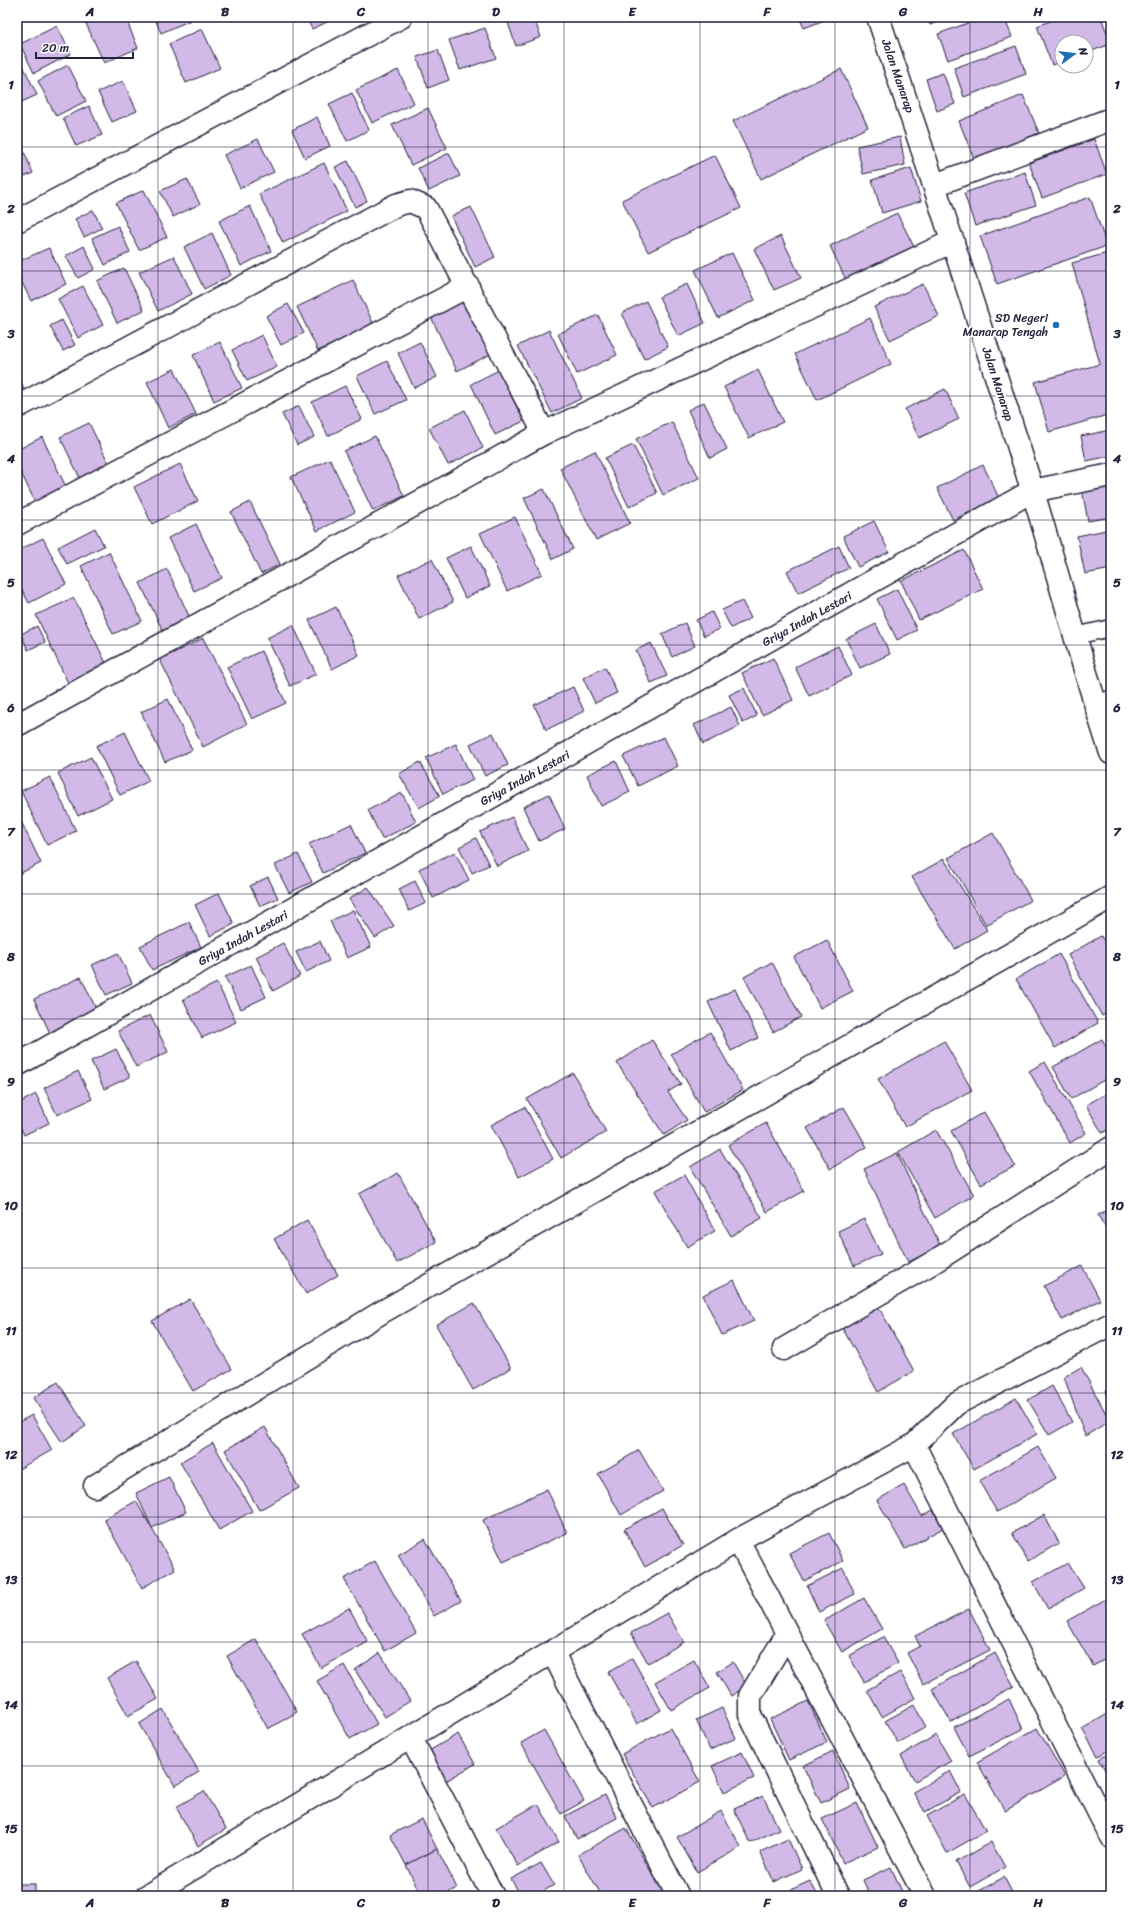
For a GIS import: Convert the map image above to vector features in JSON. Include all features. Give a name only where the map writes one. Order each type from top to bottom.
[{"type":"street","points":[[17,221],[402,17]]},
{"type":"street","name":"Jalan Manarap","points":[[878,17],[953,241],[1032,491],[1075,636],[1103,701],[1111,753]]},
{"type":"street","points":[[935,185],[1111,118]]},
{"type":"street","points":[[17,407],[396,205],[410,201],[426,208],[544,433]]},
{"type":"street","points":[[17,724],[544,433],[953,241]]},
{"type":"street","points":[[17,524],[468,286]]},
{"type":"street","name":"Griya Indah Lestari","points":[[17,1065],[1032,491],[1111,475]]},
{"type":"street","points":[[95,1486],[382,1312],[1111,897]]},
{"type":"street","points":[[784,1349],[932,1263],[1111,1148]]},
{"type":"street","points":[[156,1894],[738,1540],[914,1445],[956,1404],[1111,1324]]},
{"type":"street","points":[[914,1445],[1111,1837]]},
{"type":"street","points":[[738,1540],[925,1896]]},
{"type":"street","points":[[787,1634],[750,1696],[750,1715],[838,1896]]},
{"type":"street","points":[[552,1653],[678,1896]]},
{"type":"street","points":[[411,1738],[493,1896]]},
{"type":"lane","points":[[1075,636],[1111,628]]},
{"type":"building","points":[[83,17],[125,17],[138,48],[104,63]]},
{"type":"building","points":[[154,17],[190,17],[191,20],[161,33]]},
{"type":"building","points":[[306,17],[338,17],[312,29]]},
{"type":"building","points":[[506,17],[533,17],[541,37],[516,46]]},
{"type":"building","points":[[799,17],[832,17],[804,28]]},
{"type":"building","points":[[927,17],[953,17],[930,25]]},
{"type":"building","points":[[984,17],[1004,17],[1012,37],[948,60],[938,34]]},
{"type":"building","points":[[1061,17],[1101,17],[1111,44],[1094,50],[1094,34],[1054,34],[1054,64],[1052,65],[1037,26]]},
{"type":"building","points":[[57,26],[71,54],[34,73],[20,44]]},
{"type":"building","points":[[485,28],[496,58],[460,70],[449,40]]},
{"type":"building","points":[[202,29],[220,68],[186,83],[169,44]]},
{"type":"building","points":[[1016,46],[1026,74],[964,97],[954,68]]},
{"type":"building","points":[[438,50],[449,80],[428,88],[417,57]]},
{"type":"building","points":[[17,55],[37,95],[17,104]]},
{"type":"building","points":[[68,65],[86,101],[56,116],[38,81]]},
{"type":"building","points":[[841,69],[868,127],[761,179],[733,121]]},
{"type":"building","points":[[398,70],[414,103],[372,123],[356,90]]},
{"type":"building","points":[[943,73],[955,104],[937,111],[926,79]]},
{"type":"building","points":[[123,81],[137,111],[112,122],[98,92]]},
{"type":"building","points":[[352,93],[369,130],[347,141],[329,104]]},
{"type":"building","points":[[1023,95],[1039,133],[974,159],[959,121]]},
{"type":"building","points":[[89,106],[102,135],[76,146],[63,118]]},
{"type":"building","points":[[428,108],[447,148],[411,165],[392,125]]},
{"type":"building","points":[[317,117],[330,146],[305,158],[292,130]]},
{"type":"building","points":[[900,137],[905,165],[863,174],[857,146]]},
{"type":"building","points":[[258,139],[274,172],[240,188],[224,155]]},
{"type":"building","points":[[1094,139],[1107,174],[1042,198],[1029,163]]},
{"type":"building","points":[[20,142],[33,173],[17,180],[17,144]]},
{"type":"building","points":[[449,153],[460,176],[429,191],[418,168]]},
{"type":"building","points":[[715,155],[741,208],[648,252],[622,200]]},
{"type":"building","points":[[348,161],[367,201],[355,207],[335,167]]},
{"type":"building","points":[[324,163],[347,211],[283,243],[259,194]]},
{"type":"building","points":[[911,168],[921,201],[882,213],[872,180]]},
{"type":"building","points":[[1025,172],[1036,205],[975,226],[964,193]]},
{"type":"building","points":[[187,179],[200,204],[173,217],[160,191]]},
{"type":"building","points":[[144,190],[167,237],[139,250],[116,203]]},
{"type":"building","points":[[1090,197],[1107,246],[997,284],[980,236]]},
{"type":"building","points":[[250,206],[271,251],[241,266],[219,221]]},
{"type":"building","points":[[471,207],[495,257],[475,267],[451,216]]},
{"type":"building","points":[[93,210],[102,228],[84,237],[75,219]]},
{"type":"building","points":[[897,213],[914,247],[846,280],[830,246]]},
{"type":"building","points":[[118,226],[130,252],[105,265],[92,238]]},
{"type":"building","points":[[212,233],[231,275],[204,289],[184,247]]},
{"type":"building","points":[[781,236],[801,278],[774,290],[754,249]]},
{"type":"building","points":[[84,246],[95,269],[78,278],[66,256]]},
{"type":"building","points":[[49,248],[66,284],[31,301],[17,272],[17,262]]},
{"type":"building","points":[[1111,252],[1111,414],[1049,432],[1035,382],[1100,364],[1072,263]]},
{"type":"building","points":[[732,253],[755,300],[718,318],[695,270]]},
{"type":"building","points":[[174,256],[192,294],[158,311],[139,272]]},
{"type":"building","points":[[124,268],[144,310],[117,323],[97,281]]},
{"type":"building","points":[[353,280],[374,325],[318,351],[297,307]]},
{"type":"building","points":[[687,284],[705,323],[678,336],[659,297]]},
{"type":"building","points":[[923,284],[939,316],[890,340],[874,307]]},
{"type":"building","points":[[83,286],[103,325],[78,338],[58,299]]},
{"type":"building","points":[[465,301],[491,354],[457,371],[431,317]]},
{"type":"building","points":[[646,301],[668,347],[644,359],[622,313]]},
{"type":"building","points":[[288,304],[304,333],[281,345],[266,316]]},
{"type":"building","points":[[598,315],[617,355],[577,374],[558,334]]},
{"type":"building","points":[[870,318],[891,364],[817,400],[795,354]]},
{"type":"building","points":[[62,320],[75,345],[63,351],[50,326]]},
{"type":"building","points":[[549,330],[582,398],[552,413],[518,346]]},
{"type":"building","points":[[262,335],[277,367],[247,381],[232,350]]},
{"type":"building","points":[[220,342],[242,388],[214,401],[193,355]]},
{"type":"building","points":[[420,342],[437,377],[414,388],[398,353]]},
{"type":"building","points":[[387,361],[406,400],[375,414],[357,376]]},
{"type":"building","points":[[174,369],[196,414],[168,428],[147,382]]},
{"type":"building","points":[[499,370],[524,421],[495,435],[471,384]]},
{"type":"building","points":[[758,370],[783,422],[749,438],[724,387]]},
{"type":"building","points":[[17,374],[24,388],[17,392]]},
{"type":"building","points":[[345,386],[362,419],[328,436],[312,402]]},
{"type":"building","points":[[945,389],[959,419],[919,438],[905,409]]},
{"type":"building","points":[[704,402],[727,449],[710,458],[688,410]]},
{"type":"building","points":[[299,406],[314,437],[297,445],[282,414]]},
{"type":"building","points":[[465,410],[483,448],[448,465],[429,428]]},
{"type":"building","points":[[672,422],[699,478],[663,495],[636,439]]},
{"type":"building","points":[[89,423],[111,468],[82,482],[60,437]]},
{"type":"building","points":[[1111,430],[1111,456],[1086,461],[1081,436]]},
{"type":"building","points":[[375,436],[404,496],[373,511],[344,451]]},
{"type":"building","points":[[42,437],[66,487],[35,502],[17,464],[17,450]]},
{"type":"building","points":[[633,445],[657,493],[629,507],[605,458]]},
{"type":"building","points":[[595,451],[630,523],[596,540],[560,468]]},
{"type":"building","points":[[330,459],[355,512],[317,531],[291,477]]},
{"type":"building","points":[[180,464],[198,501],[152,524],[134,487]]},
{"type":"building","points":[[983,465],[999,498],[953,520],[937,488]]},
{"type":"building","points":[[1111,479],[1111,517],[1088,521],[1081,485]]},
{"type":"building","points":[[544,489],[573,549],[553,559],[524,498]]},
{"type":"building","points":[[250,502],[280,564],[261,574],[231,512]]},
{"type":"building","points":[[515,517],[542,574],[507,591],[480,533]]},
{"type":"building","points":[[874,521],[889,552],[858,567],[843,536]]},
{"type":"building","points":[[196,524],[222,578],[194,591],[168,538]]},
{"type":"building","points":[[95,528],[104,546],[67,564],[58,547]]},
{"type":"building","points":[[1111,529],[1111,569],[1085,574],[1077,536]]},
{"type":"building","points":[[43,538],[66,584],[29,603],[17,580],[17,551]]},
{"type":"building","points":[[471,546],[490,586],[465,598],[446,558]]},
{"type":"building","points":[[839,546],[849,568],[798,593],[787,571]]},
{"type":"building","points":[[964,550],[983,589],[919,620],[901,581]]},
{"type":"building","points":[[109,552],[142,621],[113,634],[81,566]]},
{"type":"building","points":[[432,559],[453,602],[419,619],[398,575]]},
{"type":"building","points":[[167,569],[190,618],[163,631],[140,583]]},
{"type":"building","points":[[897,589],[917,630],[897,640],[877,599]]},
{"type":"building","points":[[17,598],[22,608],[17,610]]},
{"type":"building","points":[[74,598],[108,667],[69,685],[36,615]]},
{"type":"building","points":[[742,601],[751,618],[731,628],[722,610]]},
{"type":"building","points":[[336,607],[359,655],[332,669],[309,620]]},
{"type":"building","points":[[712,612],[720,629],[704,636],[696,620]]},
{"type":"building","points":[[685,623],[695,646],[672,657],[662,634]]},
{"type":"building","points":[[876,624],[890,654],[860,668],[846,639]]},
{"type":"building","points":[[293,625],[316,674],[290,686],[267,638]]},
{"type":"building","points":[[37,626],[45,642],[28,650],[21,634]]},
{"type":"building","points":[[203,638],[247,724],[203,747],[160,660]]},
{"type":"building","points":[[651,643],[667,676],[651,683],[636,650]]},
{"type":"building","points":[[838,646],[852,675],[809,696],[795,667]]},
{"type":"building","points":[[261,651],[286,703],[252,719],[227,667]]},
{"type":"building","points":[[773,658],[793,700],[762,715],[742,673]]},
{"type":"building","points":[[605,667],[617,693],[595,703],[583,678]]},
{"type":"building","points":[[573,687],[584,711],[546,730],[534,705]]},
{"type":"building","points":[[744,688],[757,716],[743,723],[729,695]]},
{"type":"building","points":[[168,699],[192,750],[165,762],[141,712]]},
{"type":"building","points":[[731,707],[740,726],[703,744],[694,725]]},
{"type":"building","points":[[125,732],[149,781],[120,795],[96,746]]},
{"type":"building","points":[[493,733],[508,765],[485,776],[470,744]]},
{"type":"building","points":[[664,737],[678,766],[638,786],[623,756]]},
{"type":"building","points":[[456,744],[473,780],[443,794],[426,758]]},
{"type":"building","points":[[91,757],[112,799],[78,816],[58,773]]},
{"type":"building","points":[[616,761],[630,792],[601,806],[587,775]]},
{"type":"building","points":[[420,762],[440,796],[419,808],[399,774]]},
{"type":"building","points":[[50,777],[76,831],[47,845],[21,791]]},
{"type":"building","points":[[402,793],[416,822],[382,839],[368,810]]},
{"type":"building","points":[[549,794],[565,829],[539,841],[523,807]]},
{"type":"building","points":[[17,813],[41,863],[17,875]]},
{"type":"building","points":[[512,817],[528,851],[497,866],[480,832]]},
{"type":"building","points":[[351,824],[365,853],[323,873],[309,844]]},
{"type":"building","points":[[993,833],[1031,900],[986,925],[948,858]]},
{"type":"building","points":[[476,838],[489,865],[472,873],[459,847]]},
{"type":"building","points":[[455,852],[469,880],[433,898],[419,869]]},
{"type":"building","points":[[298,854],[312,882],[289,893],[275,865]]},
{"type":"building","points":[[944,859],[987,930],[955,949],[912,877]]},
{"type":"building","points":[[268,877],[278,898],[260,906],[250,886]]},
{"type":"building","points":[[415,881],[426,903],[409,911],[399,889]]},
{"type":"building","points":[[368,887],[394,926],[375,938],[349,899]]},
{"type":"building","points":[[219,893],[234,924],[210,936],[195,905]]},
{"type":"building","points":[[353,910],[371,947],[347,958],[330,921]]},
{"type":"building","points":[[189,922],[201,947],[152,970],[140,946]]},
{"type":"building","points":[[1101,936],[1111,952],[1111,1011],[1102,1016],[1068,955]]},
{"type":"building","points":[[827,940],[853,991],[820,1008],[794,957]]},
{"type":"building","points":[[320,941],[329,961],[306,972],[296,952]]},
{"type":"building","points":[[283,943],[300,976],[273,991],[256,957]]},
{"type":"building","points":[[118,953],[132,983],[106,995],[92,965]]},
{"type":"building","points":[[1059,954],[1098,1023],[1055,1048],[1016,979]]},
{"type":"building","points":[[772,962],[801,1017],[773,1032],[744,977]]},
{"type":"building","points":[[251,965],[266,997],[241,1009],[225,977]]},
{"type":"building","points":[[81,977],[97,1011],[50,1033],[34,999]]},
{"type":"building","points":[[217,983],[236,1022],[202,1038],[183,999]]},
{"type":"building","points":[[735,989],[758,1038],[731,1051],[708,1002]]},
{"type":"building","points":[[150,1015],[168,1052],[136,1067],[118,1031]]},
{"type":"building","points":[[710,1032],[743,1090],[704,1112],[671,1054]]},
{"type":"building","points":[[1102,1039],[1111,1056],[1111,1076],[1071,1099],[1053,1067]]},
{"type":"building","points":[[652,1040],[681,1084],[668,1092],[687,1120],[664,1135],[617,1063]]},
{"type":"building","points":[[944,1041],[972,1090],[905,1127],[878,1079]]},
{"type":"building","points":[[116,1049],[130,1077],[104,1089],[91,1061]]},
{"type":"building","points":[[1045,1062],[1086,1133],[1070,1143],[1029,1071]]},
{"type":"building","points":[[78,1071],[92,1099],[57,1115],[44,1088]]},
{"type":"building","points":[[573,1073],[606,1132],[561,1158],[527,1099]]},
{"type":"building","points":[[1111,1091],[1111,1128],[1102,1133],[1086,1105]]},
{"type":"building","points":[[36,1094],[49,1123],[24,1135],[17,1120],[17,1104]]},
{"type":"building","points":[[525,1107],[553,1159],[519,1177],[491,1125]]},
{"type":"building","points":[[844,1107],[867,1147],[830,1169],[807,1128]]},
{"type":"building","points":[[984,1112],[1015,1166],[981,1184],[951,1131]]},
{"type":"building","points":[[766,1123],[804,1191],[767,1212],[728,1145]]},
{"type":"building","points":[[936,1130],[974,1195],[935,1218],[898,1152]]},
{"type":"building","points":[[720,1149],[762,1218],[731,1236],[690,1167]]},
{"type":"building","points":[[897,1153],[941,1247],[908,1262],[864,1169]]},
{"type":"building","points":[[398,1173],[436,1242],[397,1263],[359,1194]]},
{"type":"building","points":[[684,1175],[715,1231],[687,1247],[655,1191]]},
{"type":"building","points":[[1111,1208],[1111,1238],[1098,1215]]},
{"type":"building","points":[[864,1219],[881,1254],[854,1266],[838,1231]]},
{"type":"building","points":[[307,1220],[338,1275],[306,1294],[274,1239]]},
{"type":"building","points":[[1082,1266],[1100,1300],[1062,1320],[1044,1286]]},
{"type":"building","points":[[734,1280],[754,1321],[722,1335],[703,1295]]},
{"type":"building","points":[[190,1299],[232,1369],[193,1391],[152,1321]]},
{"type":"building","points":[[876,1302],[914,1371],[878,1392],[839,1322]]},
{"type":"building","points":[[474,1303],[511,1368],[473,1390],[436,1325]]},
{"type":"building","points":[[1081,1367],[1110,1421],[1085,1436],[1064,1377]]},
{"type":"building","points":[[58,1382],[86,1426],[62,1442],[33,1398]]},
{"type":"building","points":[[1052,1386],[1072,1422],[1049,1435],[1028,1400]]},
{"type":"building","points":[[1111,1388],[1111,1406],[1106,1390]]},
{"type":"building","points":[[1016,1398],[1037,1434],[974,1469],[953,1434]]},
{"type":"building","points":[[32,1415],[52,1450],[17,1470],[17,1423]]},
{"type":"building","points":[[265,1427],[299,1488],[259,1510],[225,1450]]},
{"type":"building","points":[[213,1443],[252,1511],[219,1530],[180,1462]]},
{"type":"building","points":[[1038,1447],[1056,1478],[997,1512],[979,1481]]},
{"type":"building","points":[[639,1450],[663,1491],[621,1515],[598,1474]]},
{"type":"building","points":[[169,1477],[186,1512],[152,1528],[136,1493]]},
{"type":"building","points":[[904,1485],[922,1516],[933,1510],[943,1528],[905,1549],[877,1500]]},
{"type":"building","points":[[547,1489],[567,1533],[503,1562],[483,1520]]},
{"type":"building","points":[[136,1501],[175,1569],[142,1588],[104,1519]]},
{"type":"building","points":[[662,1508],[683,1545],[645,1567],[624,1529]]},
{"type":"building","points":[[1044,1515],[1059,1543],[1028,1561],[1012,1533]]},
{"type":"building","points":[[829,1533],[843,1561],[804,1581],[789,1553]]},
{"type":"building","points":[[425,1539],[461,1601],[434,1616],[398,1555]]},
{"type":"building","points":[[375,1561],[416,1633],[385,1651],[344,1579]]},
{"type":"building","points":[[1068,1563],[1084,1588],[1048,1609],[1033,1582]]},
{"type":"building","points":[[843,1568],[855,1594],[819,1612],[807,1586]]},
{"type":"building","points":[[1111,1596],[1111,1656],[1093,1666],[1067,1621]]},
{"type":"building","points":[[864,1598],[882,1629],[842,1652],[824,1621]]},
{"type":"building","points":[[349,1608],[368,1642],[321,1668],[302,1634]]},
{"type":"building","points":[[969,1609],[990,1650],[923,1684],[907,1653],[920,1646],[915,1636]]},
{"type":"building","points":[[667,1613],[684,1642],[648,1663],[631,1633]]},
{"type":"building","points":[[883,1637],[898,1663],[864,1682],[849,1656]]},
{"type":"building","points":[[256,1639],[297,1712],[268,1729],[227,1656]]},
{"type":"building","points":[[380,1653],[410,1701],[385,1717],[355,1670]]},
{"type":"building","points":[[995,1653],[1014,1686],[951,1722],[932,1689]]},
{"type":"building","points":[[632,1658],[661,1710],[637,1724],[608,1672]]},
{"type":"building","points":[[694,1660],[710,1688],[671,1710],[655,1682]]},
{"type":"building","points":[[136,1661],[158,1699],[128,1716],[107,1678]]},
{"type":"building","points":[[733,1662],[747,1686],[731,1696],[717,1672]]},
{"type":"building","points":[[344,1665],[377,1724],[350,1739],[317,1681]]},
{"type":"building","points":[[900,1672],[915,1698],[882,1717],[867,1690]]},
{"type":"building","points":[[1009,1699],[1023,1729],[969,1756],[954,1727]]},
{"type":"building","points":[[808,1701],[827,1742],[789,1760],[770,1719]]},
{"type":"building","points":[[914,1705],[926,1727],[898,1743],[885,1721]]},
{"type":"building","points":[[722,1708],[736,1738],[710,1750],[696,1720]]},
{"type":"building","points":[[163,1709],[199,1772],[175,1786],[139,1724]]},
{"type":"building","points":[[1111,1712],[1111,1749],[1098,1756],[1082,1729]]},
{"type":"building","points":[[670,1728],[700,1782],[653,1808],[622,1754]]},
{"type":"building","points":[[1037,1728],[1065,1776],[1005,1811],[977,1762]]},
{"type":"building","points":[[544,1730],[584,1801],[561,1814],[521,1743]]},
{"type":"building","points":[[458,1734],[475,1764],[444,1782],[427,1752]]},
{"type":"building","points":[[936,1735],[951,1761],[915,1781],[901,1756]]},
{"type":"building","points":[[833,1751],[850,1789],[821,1803],[803,1766]]},
{"type":"building","points":[[742,1752],[754,1778],[724,1792],[712,1766]]},
{"type":"building","points":[[1111,1753],[1111,1781],[1099,1759]]},
{"type":"building","points":[[950,1771],[961,1792],[925,1812],[913,1792]]},
{"type":"building","points":[[204,1791],[226,1829],[198,1846],[176,1807]]},
{"type":"building","points":[[965,1794],[986,1831],[947,1853],[927,1816]]},
{"type":"building","points":[[605,1795],[617,1818],[577,1839],[565,1816]]},
{"type":"building","points":[[763,1796],[779,1829],[750,1843],[734,1809]]},
{"type":"building","points":[[857,1803],[878,1847],[843,1863],[822,1819]]},
{"type":"building","points":[[538,1804],[559,1842],[518,1866],[496,1828]]},
{"type":"building","points":[[721,1811],[741,1847],[697,1872],[677,1837]]},
{"type":"building","points":[[422,1819],[437,1849],[406,1865],[390,1835]]},
{"type":"building","points":[[626,1828],[665,1896],[602,1896],[578,1855]]},
{"type":"building","points":[[788,1839],[802,1869],[774,1882],[760,1852]]},
{"type":"building","points":[[991,1842],[1005,1867],[970,1887],[956,1862]]},
{"type":"building","points":[[437,1849],[457,1888],[441,1896],[421,1896],[406,1865]]},
{"type":"building","points":[[541,1863],[554,1885],[535,1896],[521,1896],[511,1879]]},
{"type":"building","points":[[891,1867],[904,1896],[870,1896],[863,1880]]},
{"type":"building","points":[[1004,1877],[1014,1896],[972,1895]]},
{"type":"building","points":[[810,1881],[818,1896],[788,1896],[786,1892]]},
{"type":"building","points":[[17,1884],[35,1884],[35,1896],[17,1896]]},
{"type":"place","name":"SD Negeri Manarap Tengah","points":[[1056,325]]}]
